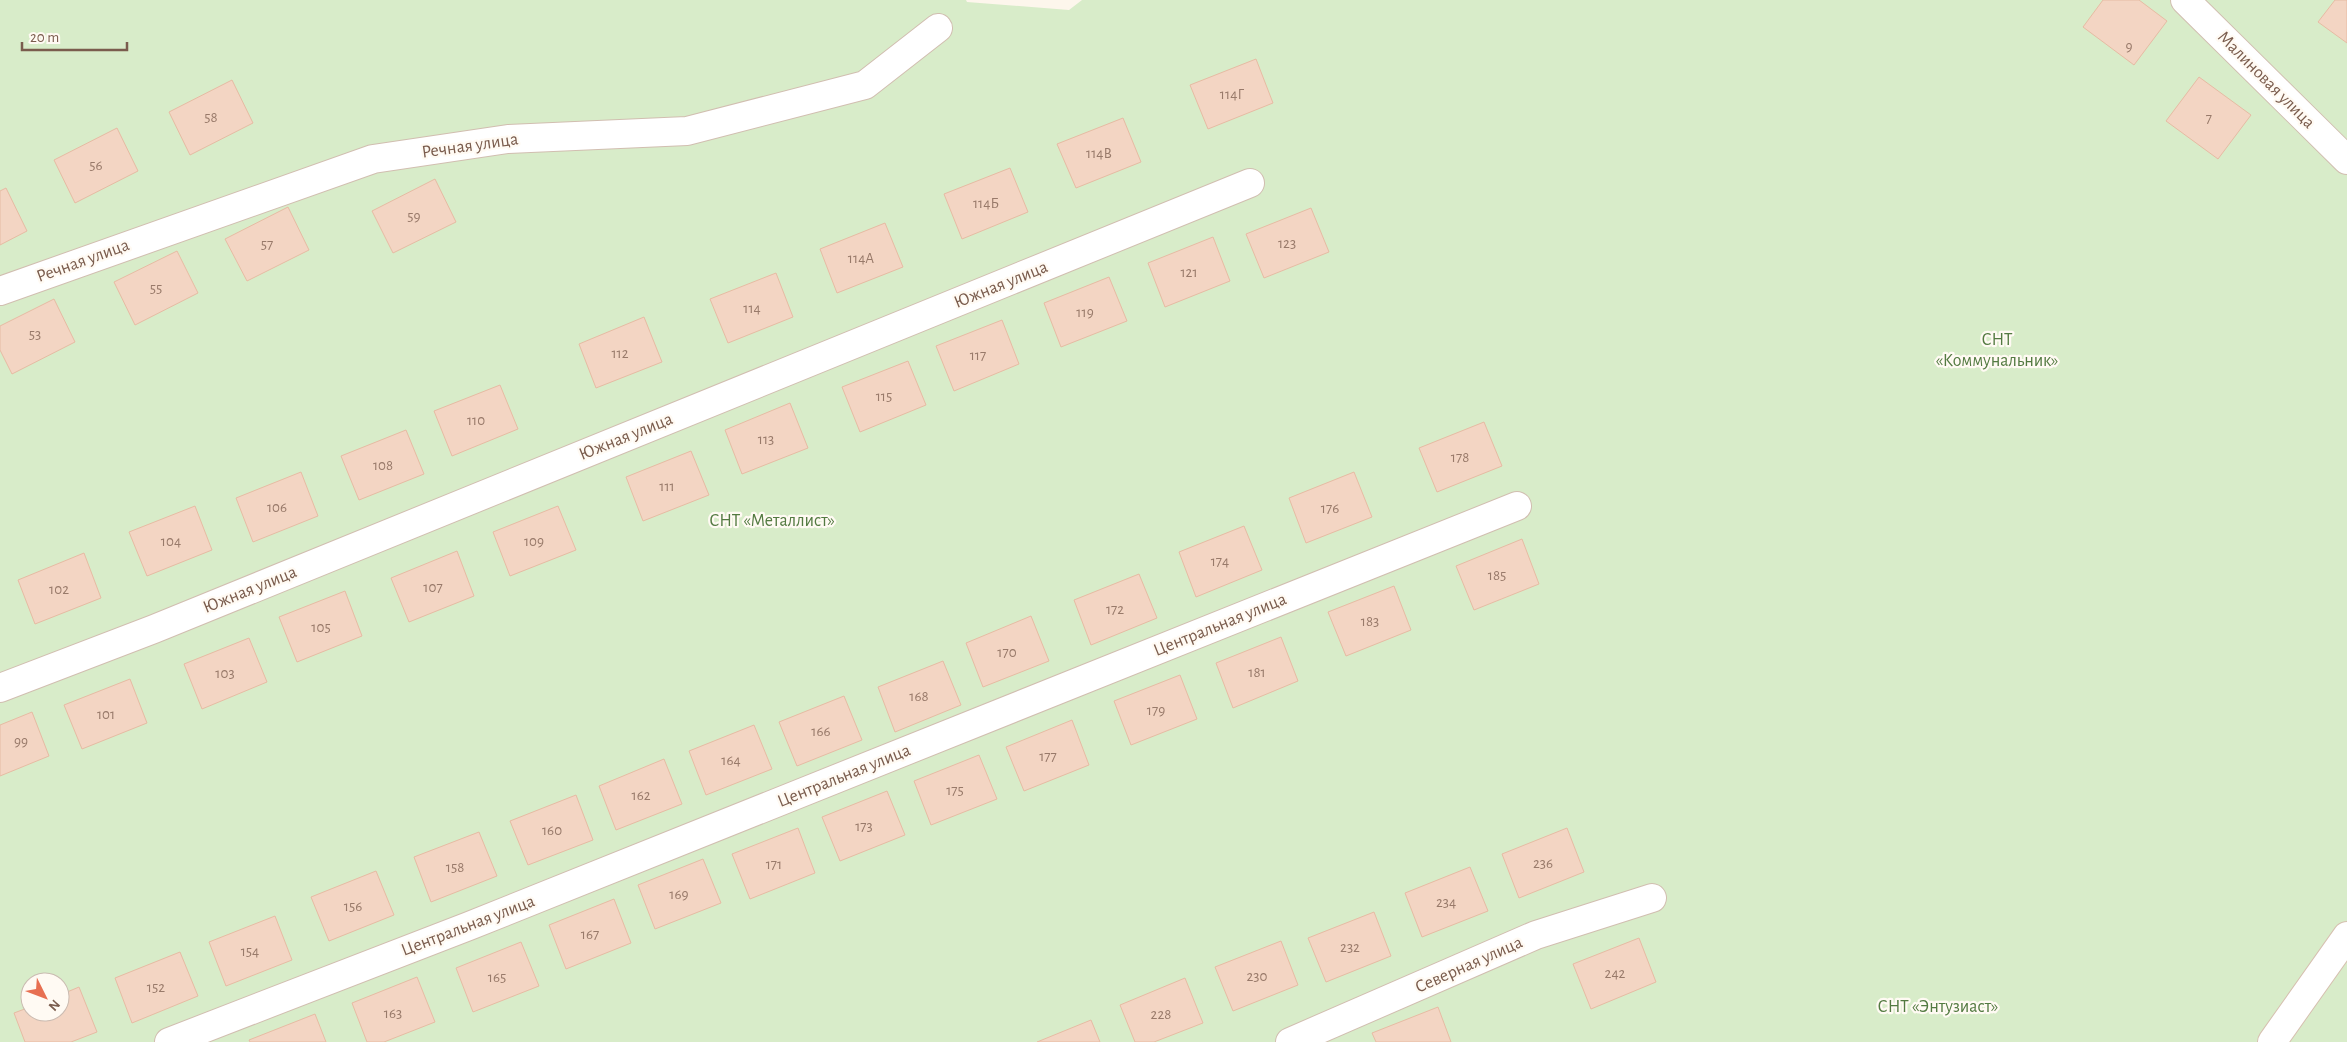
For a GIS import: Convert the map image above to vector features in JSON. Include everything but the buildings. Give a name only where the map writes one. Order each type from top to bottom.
[{"type":"street","name":"Малиновая улица","points":[[2185,0],[2347,160]]},
{"type":"street","name":"Речная улица","points":[[0,291],[373,159],[508,139],[687,130],[865,84],[938,28]]},
{"type":"street","name":"Южная улица","points":[[0,688],[181,618],[1250,183]]},
{"type":"street","name":"Центральная улица","points":[[169,1042],[469,926],[1517,506]]},
{"type":"street","name":"Северная улица","points":[[1290,1042],[1536,936],[1652,898]]},
{"type":"street","points":[[2272,1042],[2347,936]]},
{"type":"green space","name":"СНТ «Металлист»","points":[[0,0],[966,0],[967,2],[1069,10],[1082,0],[2347,0],[2347,1042],[0,1042]]},
{"type":"park label","name":"СНТ «Коммунальник»","points":[[1997,350]]},
{"type":"park label","name":"СНТ «Энтузиаст»","points":[[1938,1007]]}]
